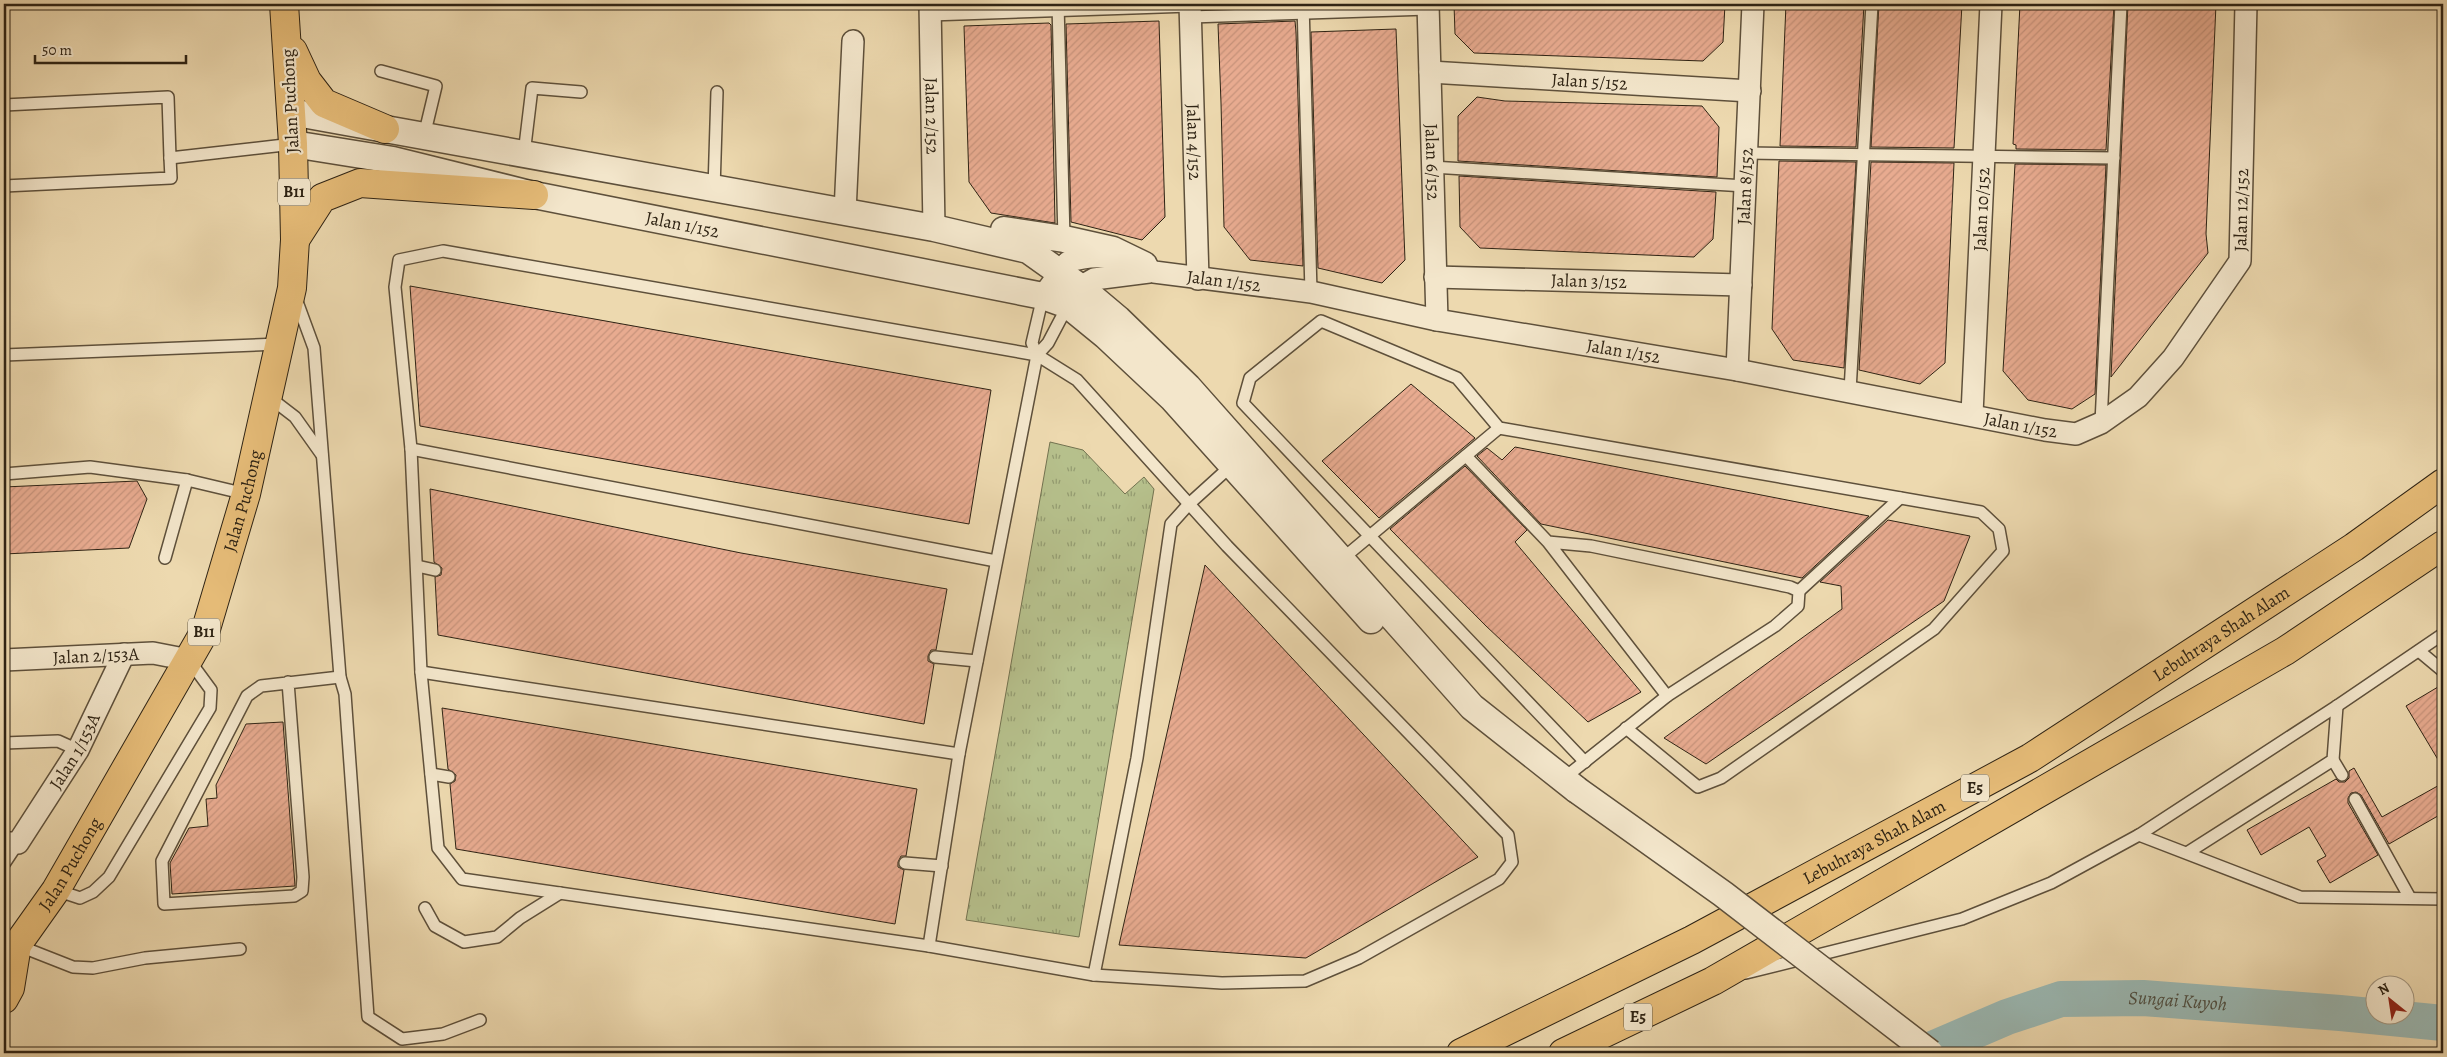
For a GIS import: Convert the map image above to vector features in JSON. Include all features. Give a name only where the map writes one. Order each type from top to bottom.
[{"type":"main road","name":"Jalan Puchong","points":[[4,999],[10,988],[10,952],[56,890],[190,660],[206,629],[246,494],[292,288],[295,240],[293,144],[284,4]]},
{"type":"main road","points":[[286,36],[307,82],[324,103],[385,129]]},
{"type":"main road","points":[[295,240],[322,198],[360,183],[534,195]]},
{"type":"main road","name":"Lebuhraya Shah Alam","points":[[1470,1049],[1692,940],[2030,758],[2354,547],[2443,483]]},
{"type":"main road","name":"E5","points":[[1563,1053],[1714,981],[2285,650],[2443,545]]},
{"type":"street","name":"Jalan 8/152","points":[[1737,370],[1753,4]]},
{"type":"street","name":"Jalan 10/152","points":[[1972,414],[1991,4]]},
{"type":"street","name":"Jalan 12/152","points":[[2101,423],[2138,397],[2173,358],[2240,261],[2246,4]]},
{"type":"street","name":"Jalan 6/152","points":[[1428,6],[1437,320]]},
{"type":"street","name":"Jalan 2/152","points":[[930,9],[934,228]]},
{"type":"street","name":"Jalan 4/152","points":[[1190,9],[1198,279]]},
{"type":"street","points":[[845,212],[853,41]]},
{"type":"street","name":"Jalan 5/152","points":[[1430,72],[1750,91]]},
{"type":"street","points":[[291,112],[934,228],[1028,250],[1069,288],[1106,336],[1173,399],[1232,465],[1334,565]]},
{"type":"street","name":"Jalan 1/152","points":[[293,144],[393,160],[534,195],[1043,296],[1069,288],[1068,262],[1097,256],[1198,279],[1311,292],[1437,320],[1737,370],[1972,414],[2045,430],[2076,434],[2101,423]]},
{"type":"street","points":[[934,228],[976,226],[1064,239],[1114,250],[1149,268]]},
{"type":"street","name":"Jalan 3/152","points":[[1435,277],[1741,285]]},
{"type":"street","points":[[1069,288],[1118,318],[1188,387],[1457,716],[1723,894],[1930,1053]]},
{"type":"street","name":"Jalan 2/153A","points":[[4,660],[152,653],[190,660]]},
{"type":"street","name":"Jalan 1/153A","points":[[11,843],[78,750],[124,654]]},
{"type":"street","points":[[1569,791],[1708,904],[1904,1053]]},
{"type":"lane","points":[[1850,391],[1872,4]]},
{"type":"lane","points":[[2101,423],[2121,4]]},
{"type":"lane","points":[[930,9],[1058,7],[1190,9],[1428,6]]},
{"type":"lane","points":[[1058,7],[1064,239]]},
{"type":"lane","points":[[1303,8],[1311,292]]},
{"type":"lane","points":[[381,71],[436,86],[424,136]]},
{"type":"lane","points":[[524,155],[532,88],[581,92]]},
{"type":"lane","points":[[714,189],[717,92]]},
{"type":"lane","points":[[4,105],[168,97],[171,178],[4,186]]},
{"type":"lane","points":[[170,158],[293,144]]},
{"type":"lane","points":[[1747,153],[2114,158]]},
{"type":"lane","points":[[1432,167],[1746,186]]},
{"type":"lane","points":[[444,251],[1037,355],[1077,380],[1227,546],[1508,835],[1512,862],[1499,879],[1359,958],[1305,981],[1222,983],[1094,975],[929,946],[462,879],[438,848],[421,672],[411,448],[395,287],[399,260],[444,251]]},
{"type":"lane","points":[[292,288],[314,348],[340,677],[345,694],[368,1017],[402,1039],[443,1034],[480,1020]]},
{"type":"lane","points":[[929,946],[959,754],[1037,355],[1048,343],[1069,288]]},
{"type":"lane","points":[[1037,355],[1032,343],[1043,296]]},
{"type":"lane","points":[[1585,762],[1243,403],[1250,378],[1321,321],[1457,378],[1499,428],[1981,512],[1999,529],[2003,552],[1934,629],[1721,778],[1698,786],[1626,728]]},
{"type":"lane","points":[[4,355],[279,344]]},
{"type":"lane","points":[[268,396],[294,417],[323,456]]},
{"type":"lane","points":[[1334,565],[1371,537],[1499,428]]},
{"type":"lane","points":[[411,448],[996,561]]},
{"type":"lane","points":[[1466,456],[1548,542],[1667,696]]},
{"type":"lane","points":[[1094,975],[1137,758],[1171,524],[1189,504],[1232,465]]},
{"type":"lane","points":[[4,474],[90,467],[187,480],[246,494]]},
{"type":"lane","points":[[165,558],[187,480]]},
{"type":"lane","points":[[1569,791],[1585,762],[1626,728],[1667,696],[1775,626],[1798,606],[1799,591],[1900,498]]},
{"type":"lane","points":[[1548,542],[1591,546],[1790,587],[1799,591]]},
{"type":"lane","points":[[417,566],[434,570]]},
{"type":"lane","points":[[1714,981],[1962,919],[2051,883],[2139,834],[2337,706],[2443,634]]},
{"type":"lane","points":[[2419,650],[2443,671]]},
{"type":"lane","points":[[935,657],[977,662]]},
{"type":"lane","points":[[56,890],[80,898],[93,892],[109,877],[210,708],[211,690],[190,660]]},
{"type":"lane","points":[[421,672],[959,754]]},
{"type":"lane","points":[[288,682],[303,877],[302,891],[294,896],[164,904],[162,861],[247,696],[261,686],[288,682],[340,677]]},
{"type":"lane","points":[[2337,706],[2332,760],[2342,775]]},
{"type":"lane","points":[[4,743],[58,742],[78,750]]},
{"type":"lane","points":[[2187,853],[2332,760]]},
{"type":"lane","points":[[431,774],[449,777]]},
{"type":"lane","points":[[2355,799],[2410,898]]},
{"type":"lane","points":[[2139,834],[2300,897],[2443,899]]},
{"type":"lane","points":[[4,864],[11,843]]},
{"type":"lane","points":[[905,863],[942,866]]},
{"type":"lane","points":[[425,908],[435,926],[464,942],[497,938],[520,918],[560,893]]},
{"type":"lane","points":[[10,952],[73,967],[92,968],[145,958],[240,948]]},
{"type":"lane","points":[[1446,1053],[1470,1049]]},
{"type":"green space","points":[[1050,442],[1083,450],[1125,494],[1144,477],[1154,489],[1079,937],[966,920]]},
{"type":"building","points":[[1218,4],[1295,4],[1295,6],[1218,9]]},
{"type":"building","points":[[1454,4],[1725,4],[1723,42],[1703,61],[1474,53],[1455,34]]},
{"type":"building","points":[[1786,4],[1864,4],[1856,147],[1780,146]]},
{"type":"building","points":[[1879,4],[1962,4],[1954,148],[1871,147]]},
{"type":"building","points":[[2020,4],[2114,4],[2106,150],[2016,149],[2016,145],[2013,144]]},
{"type":"building","points":[[2128,4],[2216,4],[2206,234],[2208,253],[2111,377]]},
{"type":"building","points":[[1159,21],[1165,217],[1142,240],[1071,222],[1066,24]]},
{"type":"building","points":[[1295,21],[1303,266],[1250,260],[1224,227],[1218,24]]},
{"type":"building","points":[[1049,23],[1051,25],[1055,223],[991,213],[969,182],[964,26]]},
{"type":"building","points":[[1396,29],[1405,260],[1382,283],[1318,268],[1311,32]]},
{"type":"building","points":[[1477,97],[1505,101],[1702,106],[1719,127],[1717,177],[1458,161],[1458,116]]},
{"type":"building","points":[[1779,161],[1856,162],[1844,368],[1793,360],[1772,329]]},
{"type":"building","points":[[1871,162],[1954,163],[1945,363],[1920,384],[1859,370]]},
{"type":"building","points":[[2015,164],[2106,165],[2095,394],[2072,409],[2028,400],[2003,371]]},
{"type":"building","points":[[1459,176],[1716,192],[1713,239],[1694,257],[1480,248],[1460,227]]},
{"type":"building","points":[[410,286],[991,390],[969,524],[420,426]]},
{"type":"building","points":[[1411,384],[1475,438],[1379,518],[1322,461]]},
{"type":"building","points":[[1515,447],[1869,516],[1802,578],[1541,524],[1477,456],[1487,448],[1502,460]]},
{"type":"building","points":[[1465,466],[1527,530],[1515,542],[1641,692],[1588,722],[1486,626],[1390,529]]},
{"type":"building","points":[[137,481],[147,499],[129,548],[4,554],[4,487]]},
{"type":"building","points":[[430,489],[741,553],[947,589],[936,650],[931,650],[928,656],[928,661],[934,664],[924,724],[438,635],[435,577],[441,575],[442,568],[434,562]]},
{"type":"building","points":[[1888,520],[1970,536],[1944,601],[1706,764],[1664,738],[1842,609],[1841,586],[1820,582]]},
{"type":"building","points":[[1205,565],[1478,857],[1306,958],[1119,945]]},
{"type":"building","points":[[2443,684],[2443,768],[2406,706]]},
{"type":"building","points":[[442,708],[917,789],[906,856],[901,856],[898,862],[898,867],[904,870],[895,924],[456,849],[450,784],[455,781],[456,775],[448,769]]},
{"type":"building","points":[[283,722],[295,886],[172,894],[170,863],[189,828],[208,826],[206,799],[217,798],[216,785],[246,724]]},
{"type":"building","points":[[2354,768],[2382,817],[2443,783],[2443,813],[2389,844],[2361,795],[2356,792],[2351,793],[2348,803],[2378,855],[2330,883],[2317,861],[2326,856],[2309,827],[2261,855],[2247,830],[2336,779],[2339,782],[2345,782],[2349,778],[2349,771]]},
{"type":"waterway","name":"Sungai Kuyoh","points":[[1923,1053],[2007,1017],[2061,999],[2143,998],[2443,1023]]}]
